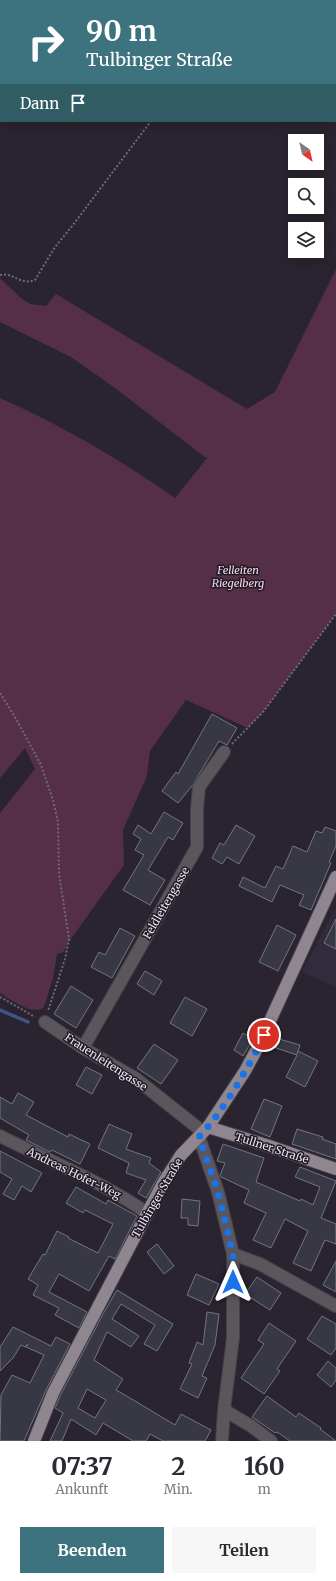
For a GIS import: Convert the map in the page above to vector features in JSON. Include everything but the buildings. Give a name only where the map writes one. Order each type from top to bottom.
[{"type":"main road","name":"Tulbinger Straße","points":[[34,1441],[53,1393],[163,1183],[181,1155],[203,1132],[245,1071],[258,1047],[336,877]]},
{"type":"main road","name":"Tullner Straße","points":[[203,1132],[272,1147],[336,1169]]},
{"type":"street","name":"Feldleitengasse","points":[[83,1048],[198,847],[197,809],[199,786],[224,752]]},
{"type":"street","name":"Frauenleitengasse","points":[[44,1022],[83,1048],[135,1078],[203,1132]]},
{"type":"street","points":[[203,1132],[233,1254],[233,1338],[224,1410],[222,1441]]},
{"type":"street","name":"Andreas Hofer-Weg","points":[[0,1136],[89,1178],[124,1197],[147,1213]]},
{"type":"street","points":[[233,1254],[260,1264],[336,1306]]},
{"type":"street","points":[[224,1410],[251,1426],[271,1441]]},
{"type":"path","points":[[0,275],[8,274],[23,282],[30,282],[34,280],[55,247],[78,220],[150,122]]},
{"type":"path","points":[[224,752],[263,712],[336,614]]},
{"type":"path","points":[[0,693],[41,765],[53,800],[58,822],[59,874],[67,923],[68,946],[44,1022],[0,997]]},
{"type":"shaded area","points":[[334,910],[336,911],[336,987],[302,972]]},
{"type":"green space","name":"Felleiten Riegelberg","points":[[336,269],[336,614],[263,712],[248,728],[186,700],[150,751],[147,776],[123,830],[124,865],[63,952],[57,954],[53,978],[44,1007],[40,1010],[28,1009],[0,993],[0,813],[35,769],[25,748],[0,778],[0,398],[68,431],[132,469],[175,498],[208,457],[206,458],[115,388],[71,357],[0,322],[0,278],[21,298],[30,304],[46,306],[56,294],[247,409],[275,392]]},
{"type":"waterway","points":[[0,1010],[28,1022]]},
{"type":"route","points":[[233,1282],[233,1254],[218,1192],[199,1137],[208,1127],[245,1071],[264,1035]]}]
